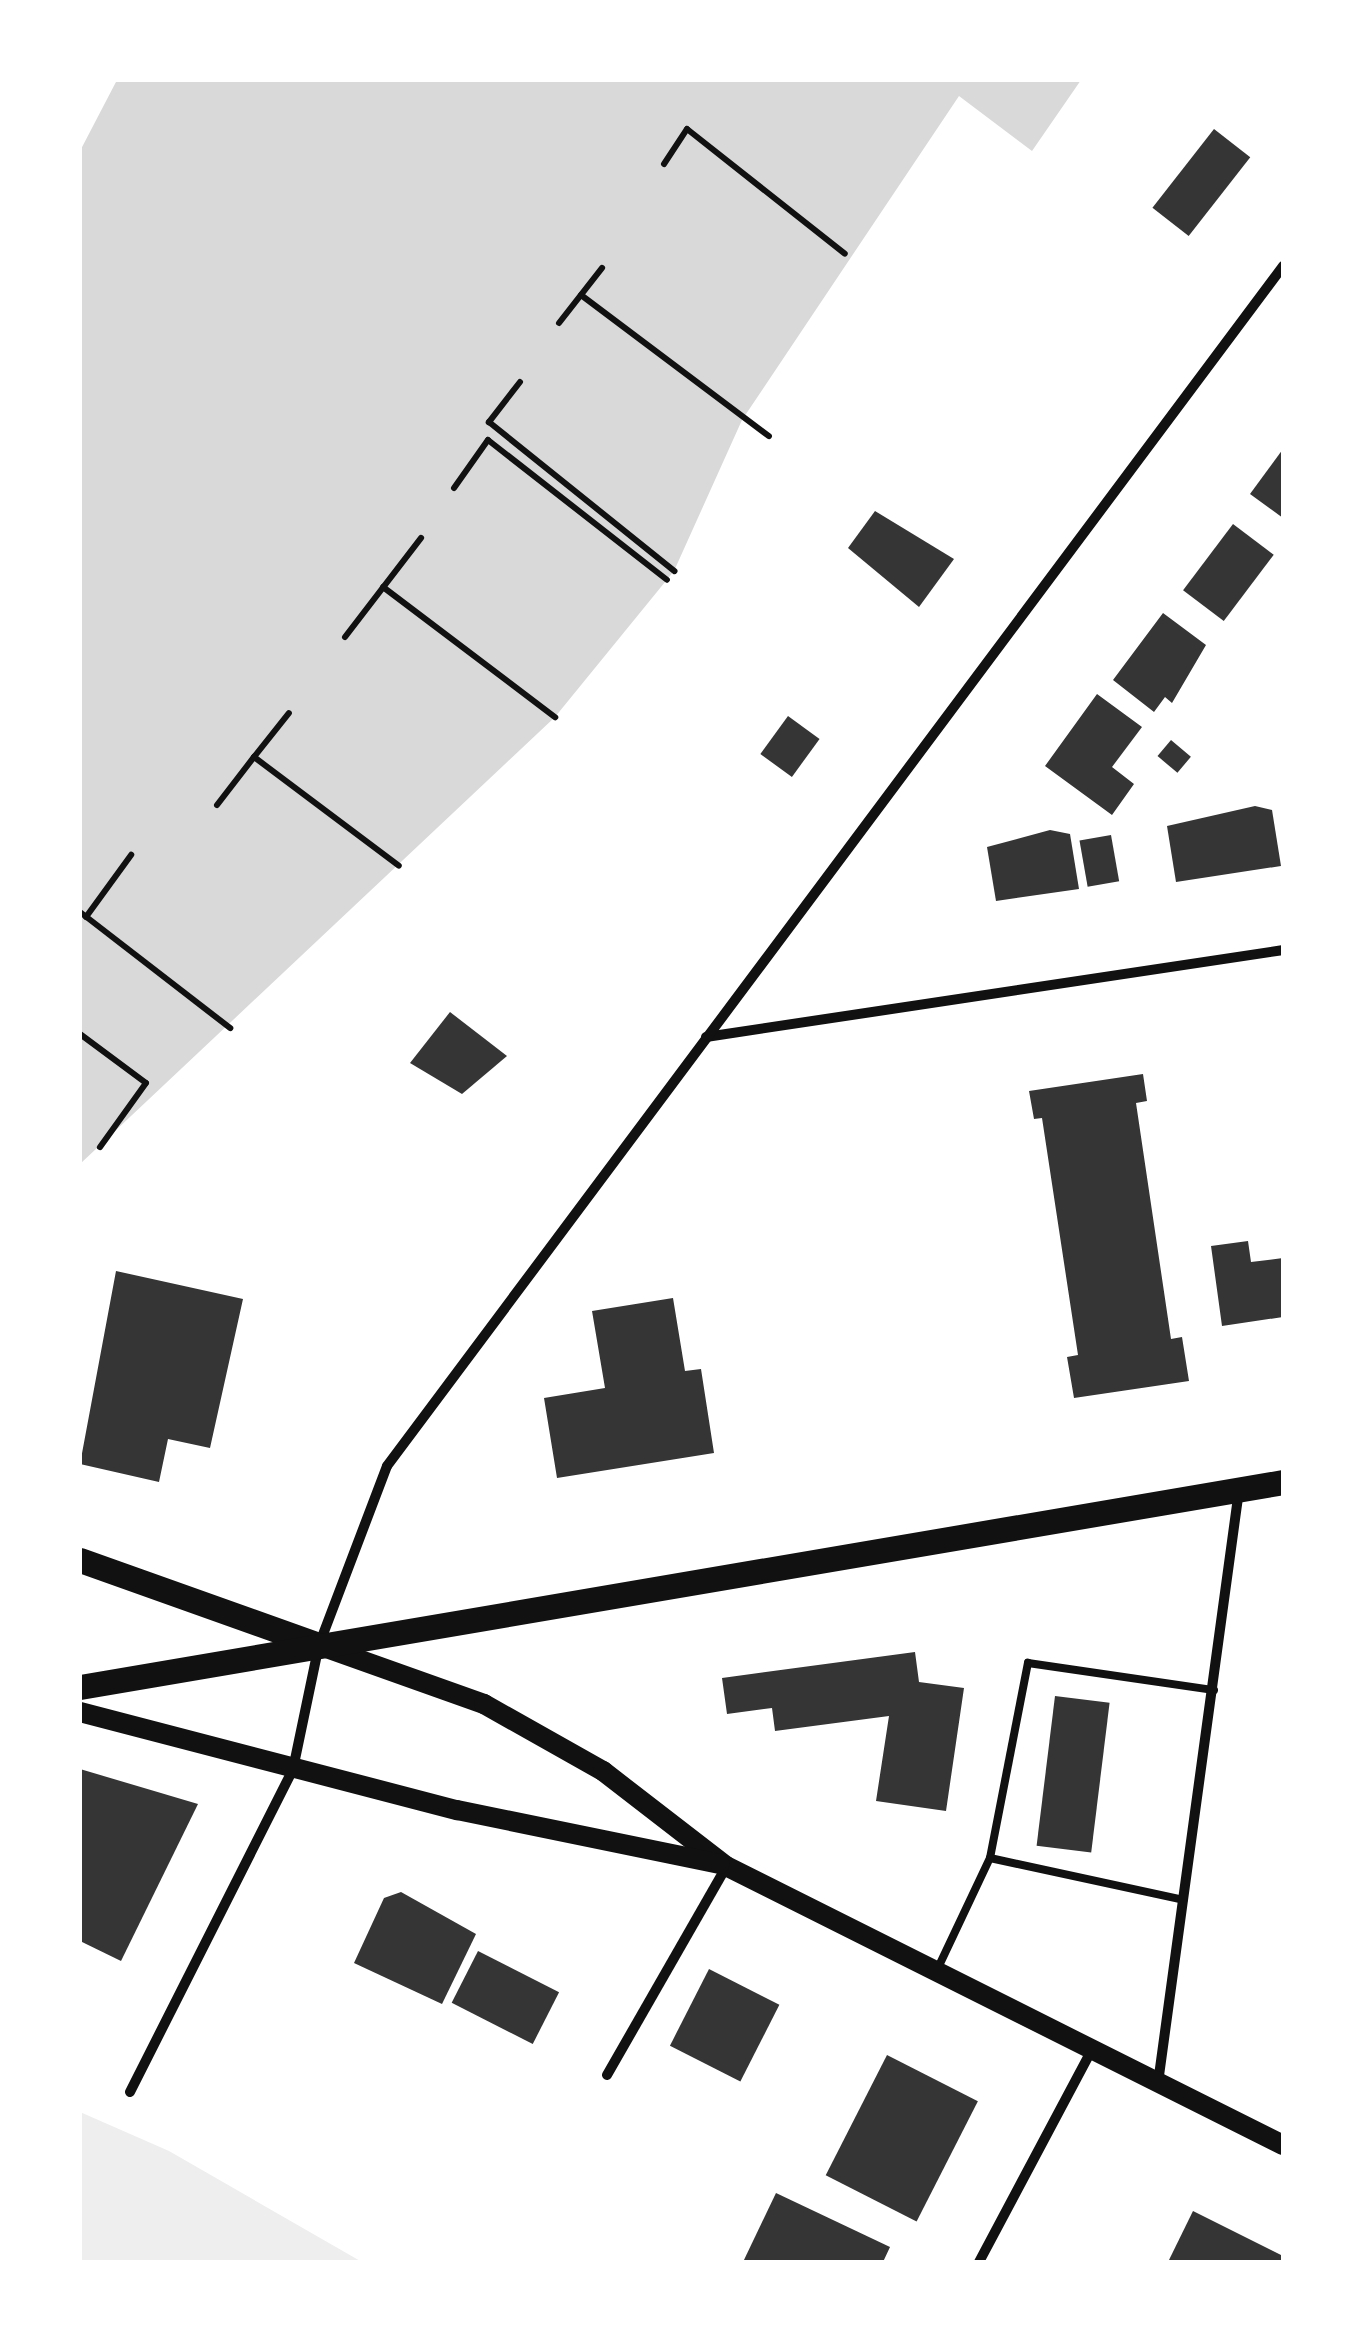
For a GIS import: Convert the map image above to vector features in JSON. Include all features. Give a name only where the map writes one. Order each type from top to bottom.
[{"type":"main road","points":[[80,1687],[1283,1482]]},
{"type":"main road","points":[[80,1560],[484,1704],[603,1771],[726,1866],[1090,2053],[1283,2145]]},
{"type":"main road","points":[[80,1712],[293,1769],[726,1866]]},
{"type":"street","points":[[130,2092],[293,1769],[319,1646],[387,1466],[1283,266]]},
{"type":"street","points":[[706,1037],[1283,950]]},
{"type":"street","points":[[1158,2084],[1239,1489]]},
{"type":"street","points":[[607,2075],[726,1866]]},
{"type":"street","points":[[979,2262],[1090,2053]]},
{"type":"lane","points":[[936,1972],[990,1858],[1028,1663],[1214,1690]]},
{"type":"lane","points":[[990,1858],[1184,1900]]},
{"type":"path","points":[[664,164],[687,128],[846,254]]},
{"type":"path","points":[[559,322],[602,268]]},
{"type":"path","points":[[580,295],[769,436]]},
{"type":"path","points":[[520,382],[489,422],[674,571]]},
{"type":"path","points":[[454,488],[488,440],[667,580]]},
{"type":"path","points":[[346,637],[421,538]]},
{"type":"path","points":[[383,588],[554,717]]},
{"type":"path","points":[[217,805],[289,713]]},
{"type":"path","points":[[254,757],[399,866]]},
{"type":"path","points":[[131,855],[83,914],[230,1028]]},
{"type":"path","points":[[80,1034],[146,1083],[100,1147]]},
{"type":"shaded area","points":[[117,80],[1081,80],[1032,151],[959,96],[742,420],[674,571],[555,717],[80,1164],[80,151]]},
{"type":"shaded area","points":[[80,2112],[169,2151],[362,2262],[80,2262]]},
{"type":"building","points":[[1214,129],[1250,157],[1189,236],[1152,208]]},
{"type":"building","points":[[1283,449],[1283,518],[1250,494]]},
{"type":"building","points":[[875,511],[954,559],[919,607],[848,548]]},
{"type":"building","points":[[1233,524],[1274,555],[1224,621],[1183,590]]},
{"type":"building","points":[[1163,613],[1206,645],[1172,703],[1165,697],[1154,712],[1113,680]]},
{"type":"building","points":[[1097,694],[1142,727],[1112,767],[1134,784],[1112,815],[1045,766]]},
{"type":"building","points":[[788,716],[820,739],[792,777],[760,754]]},
{"type":"building","points":[[1171,740],[1191,757],[1177,773],[1158,756]]},
{"type":"building","points":[[1255,806],[1272,810],[1281,866],[1176,882],[1167,826]]},
{"type":"building","points":[[1050,830],[1070,834],[1079,889],[996,901],[987,847]]},
{"type":"building","points":[[1111,835],[1119,881],[1088,887],[1079,841]]},
{"type":"building","points":[[450,1012],[507,1056],[462,1094],[410,1063]]},
{"type":"building","points":[[1143,1074],[1147,1101],[1136,1103],[1171,1339],[1182,1337],[1189,1381],[1074,1398],[1067,1357],[1078,1355],[1042,1118],[1034,1119],[1029,1091]]},
{"type":"building","points":[[1248,1241],[1251,1262],[1283,1258],[1283,1317],[1222,1326],[1211,1246]]},
{"type":"building","points":[[116,1271],[243,1299],[210,1448],[168,1439],[159,1482],[80,1464]]},
{"type":"building","points":[[673,1298],[685,1371],[701,1369],[714,1453],[557,1478],[544,1398],[605,1388],[592,1311]]},
{"type":"building","points":[[915,1652],[919,1682],[964,1688],[946,1811],[876,1801],[889,1716],[775,1731],[772,1708],[727,1714],[722,1678]]},
{"type":"building","points":[[1055,1696],[1110,1703],[1091,1853],[1037,1846]]},
{"type":"building","points":[[80,1769],[198,1804],[121,1961],[80,1941]]},
{"type":"building","points":[[401,1892],[476,1934],[442,2004],[354,1963],[384,1898]]},
{"type":"building","points":[[478,1951],[559,1992],[533,2044],[452,2003]]},
{"type":"building","points":[[709,1969],[779,2005],[740,2081],[670,2046]]},
{"type":"building","points":[[887,2055],[978,2101],[917,2222],[826,2175]]},
{"type":"building","points":[[776,2193],[890,2247],[883,2262],[743,2262]]},
{"type":"building","points":[[1193,2211],[1283,2256],[1283,2262],[1168,2262]]}]
